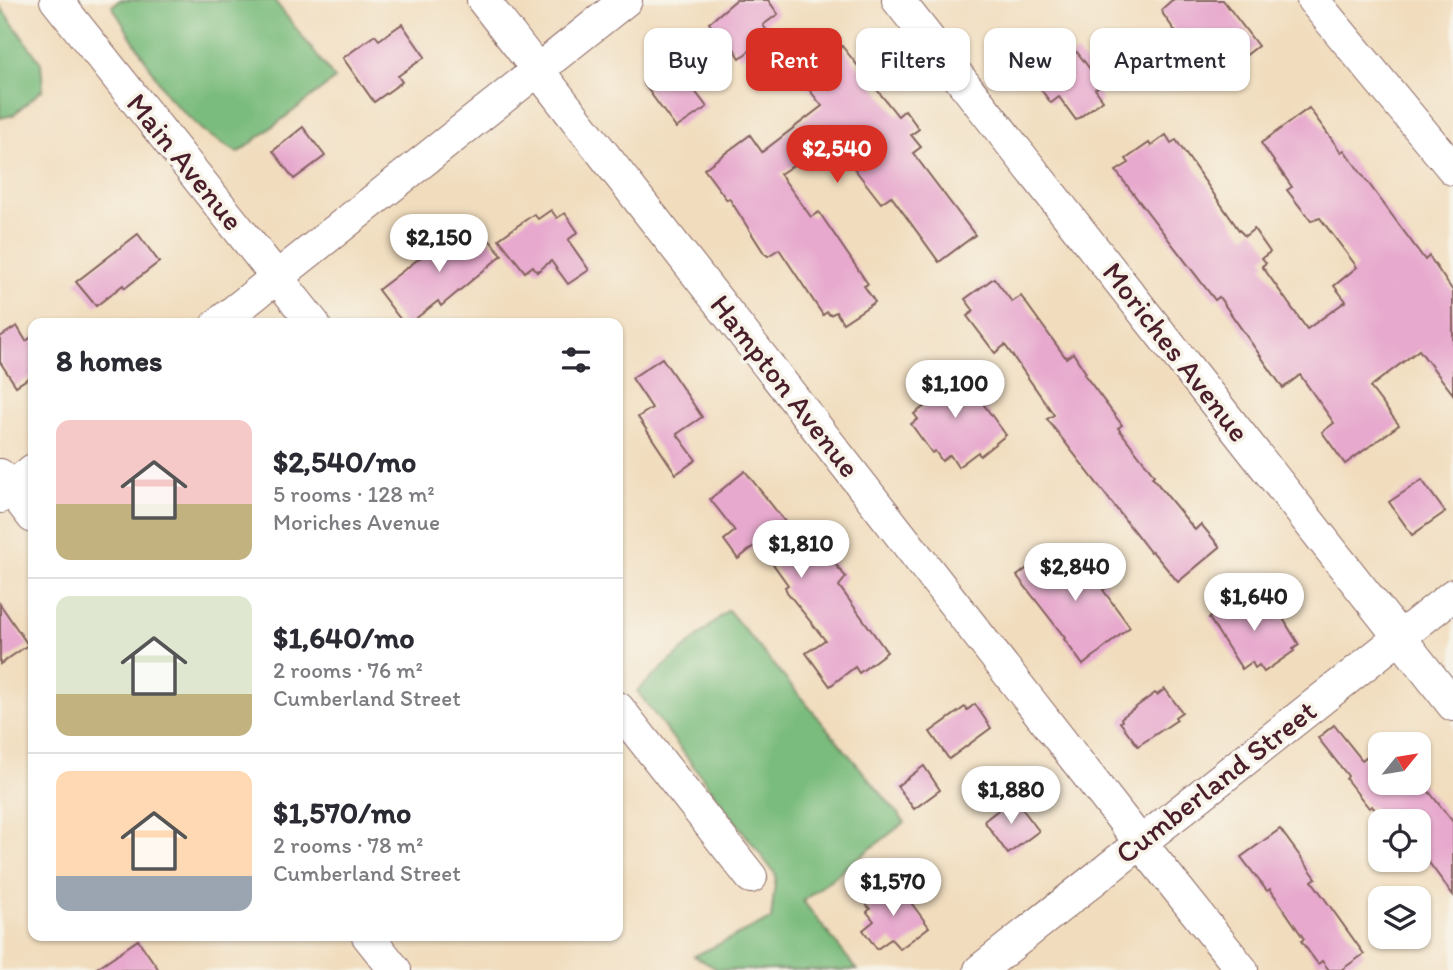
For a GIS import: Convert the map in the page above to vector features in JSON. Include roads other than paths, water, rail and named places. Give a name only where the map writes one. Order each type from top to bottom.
[{"type":"street","name":"Main Avenue","points":[[56,0],[309,318]]},
{"type":"street","name":"Hampton Avenue","points":[[483,0],[1242,970]]},
{"type":"street","points":[[226,318],[626,0]]},
{"type":"street","name":"Moriches Avenue","points":[[898,0],[1453,705]]},
{"type":"street","points":[[1313,0],[1453,169]]},
{"type":"street","points":[[11,483],[28,509]]},
{"type":"street","name":"Cumberland Street","points":[[980,970],[1453,595]]},
{"type":"street","points":[[623,714],[751,877]]},
{"type":"street","points":[[372,941],[395,970]]}]
